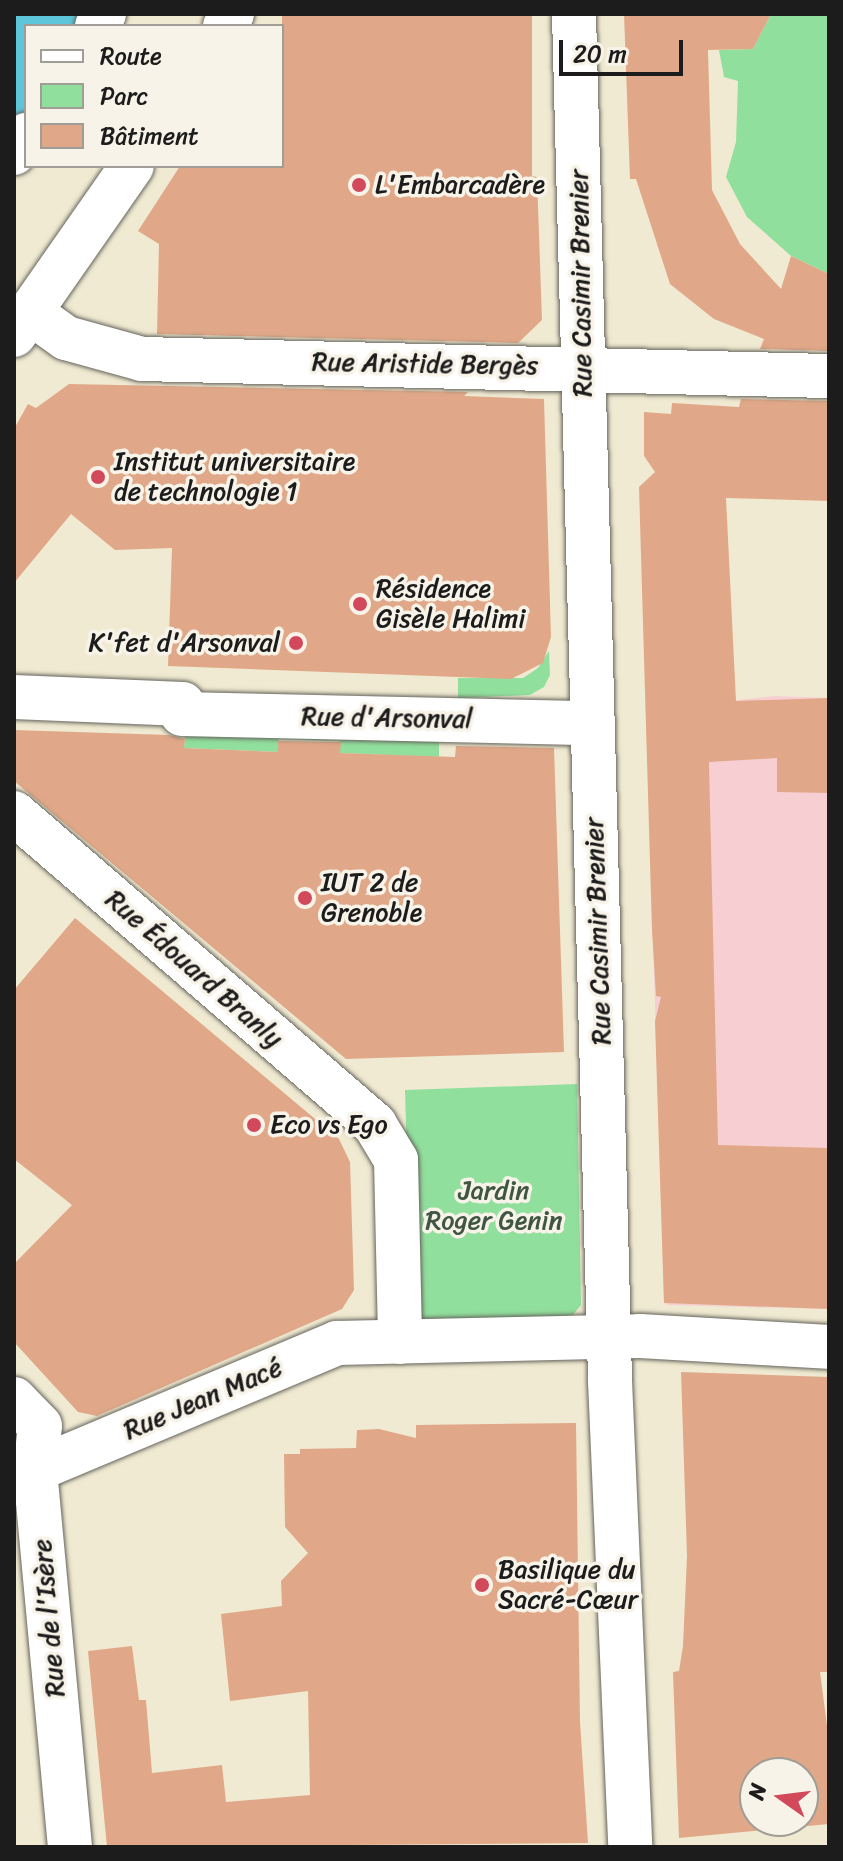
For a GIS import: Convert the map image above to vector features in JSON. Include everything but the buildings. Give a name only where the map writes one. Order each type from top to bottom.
[{"type":"street","name":"Rue Casimir Brenier","points":[[574,14],[609,1337],[630,1847]]},
{"type":"street","points":[[22,324],[131,168]]},
{"type":"street","name":"Rue Aristide Bergès","points":[[22,324],[142,359],[829,376]]},
{"type":"street","name":"Rue d'Arsonval","points":[[14,697],[182,709],[592,723]]},
{"type":"street","name":"Rue Édouard Branly","points":[[14,813],[375,1125],[396,1160],[400,1342]]},
{"type":"street","name":"Rue Jean Macé","points":[[24,1476],[337,1343],[609,1337],[829,1347]]},
{"type":"street","name":"Rue de l'Isère","points":[[14,1399],[40,1426],[24,1476],[70,1847]]},
{"type":"shaded area","points":[[775,696],[829,698],[829,1309],[669,1305],[664,1303],[646,710]]},
{"type":"green space","points":[[771,14],[829,14],[829,274],[791,256],[747,217],[726,177],[736,142],[738,81],[724,77],[719,50],[753,49]]},
{"type":"green space","points":[[549,651],[550,675],[544,687],[530,695],[458,698],[458,678],[523,678],[538,668]]},
{"type":"green space","points":[[185,736],[417,737],[426,742],[439,737],[439,757],[340,753],[340,741],[279,739],[278,752],[184,748]]},
{"type":"green space","name":"Jardin Roger Genin","points":[[577,1084],[581,1305],[567,1322],[412,1331],[405,1090]]},
{"type":"water","points":[[14,14],[85,14],[79,24],[24,24],[24,112],[14,128]]},
{"type":"place","name":"L'Embarcadère","points":[[359,185]]},
{"type":"place","name":"Institut universitaire de technologie 1","points":[[98,477]]},
{"type":"place","name":"Résidence Gisèle Halimi","points":[[360,604]]},
{"type":"place","name":"K'fet d'Arsonval","points":[[296,643]]},
{"type":"place","name":"IUT 2 de Grenoble","points":[[305,898]]},
{"type":"place","name":"Eco vs Ego","points":[[254,1125]]},
{"type":"place","name":"Basilique du Sacré-Cœur","points":[[482,1585]]}]
